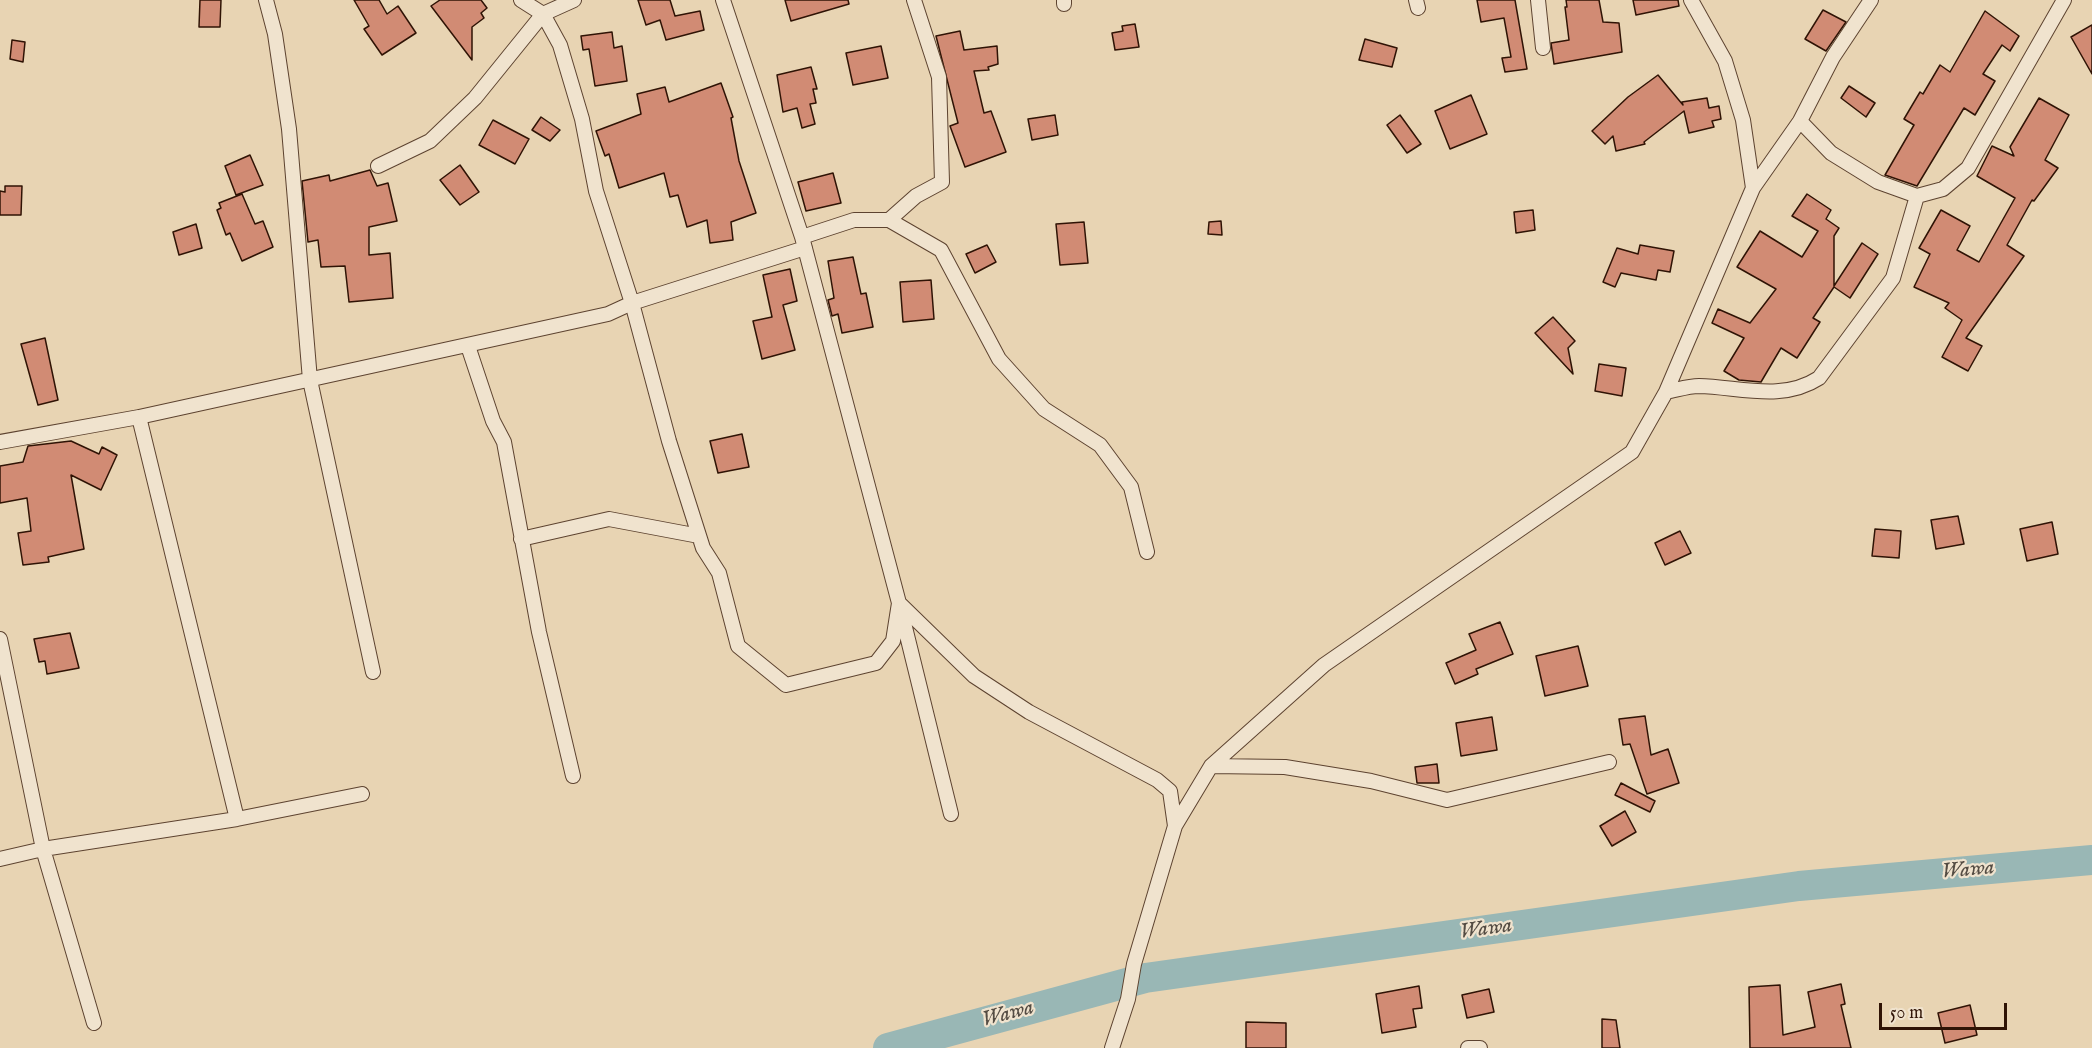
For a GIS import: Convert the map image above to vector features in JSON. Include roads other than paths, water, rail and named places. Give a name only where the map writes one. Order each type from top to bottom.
[{"type":"street","points":[[266,0],[275,34],[289,129],[310,380],[373,672]]},
{"type":"street","points":[[521,0],[543,14],[560,45],[582,119],[596,191],[632,303],[669,441],[703,548],[719,573],[738,646],[786,685],[876,663],[893,641],[899,603]]},
{"type":"street","points":[[378,166],[430,141],[475,98],[543,14],[574,0]]},
{"type":"street","points":[[723,0],[804,242],[899,603],[951,814]]},
{"type":"street","points":[[889,220],[916,196],[942,182],[939,77],[914,0]]},
{"type":"street","points":[[1538,0],[1543,48]]},
{"type":"street","points":[[1691,0],[1725,61],[1743,120],[1753,188]]},
{"type":"street","points":[[1112,1048],[1128,999],[1134,964],[1175,826],[1211,766],[1324,665],[1632,452],[1666,392],[1753,188],[1800,121],[1833,57],[1871,0]]},
{"type":"street","points":[[1800,121],[1831,153],[1878,182],[1917,196],[1943,189],[1968,168],[2064,0]]},
{"type":"street","points":[[1666,392],[1696,386],[1769,393],[1805,387],[1819,378],[1893,278],[1917,196]]},
{"type":"street","points":[[0,442],[139,417],[608,314],[632,303],[804,242],[854,220],[889,220],[941,250],[999,359],[1044,409],[1100,445],[1131,487],[1147,552]]},
{"type":"street","points":[[468,346],[493,421],[504,442],[539,633],[573,776]]},
{"type":"street","points":[[139,417],[237,819]]},
{"type":"street","points":[[522,539],[609,519],[699,536]]},
{"type":"street","points":[[899,603],[974,676],[1029,712],[1157,780],[1170,791],[1175,826]]},
{"type":"street","points":[[0,639],[43,849],[94,1023]]},
{"type":"street","points":[[1211,766],[1285,767],[1371,781],[1447,800],[1609,762]]},
{"type":"street","points":[[0,859],[43,849],[237,819],[362,794]]},
{"type":"street","points":[[1468,1048],[1480,1048]]},
{"type":"waterway","name":"Wawa","points":[[888,1048],[1145,978],[1799,886],[2092,860]]}]
